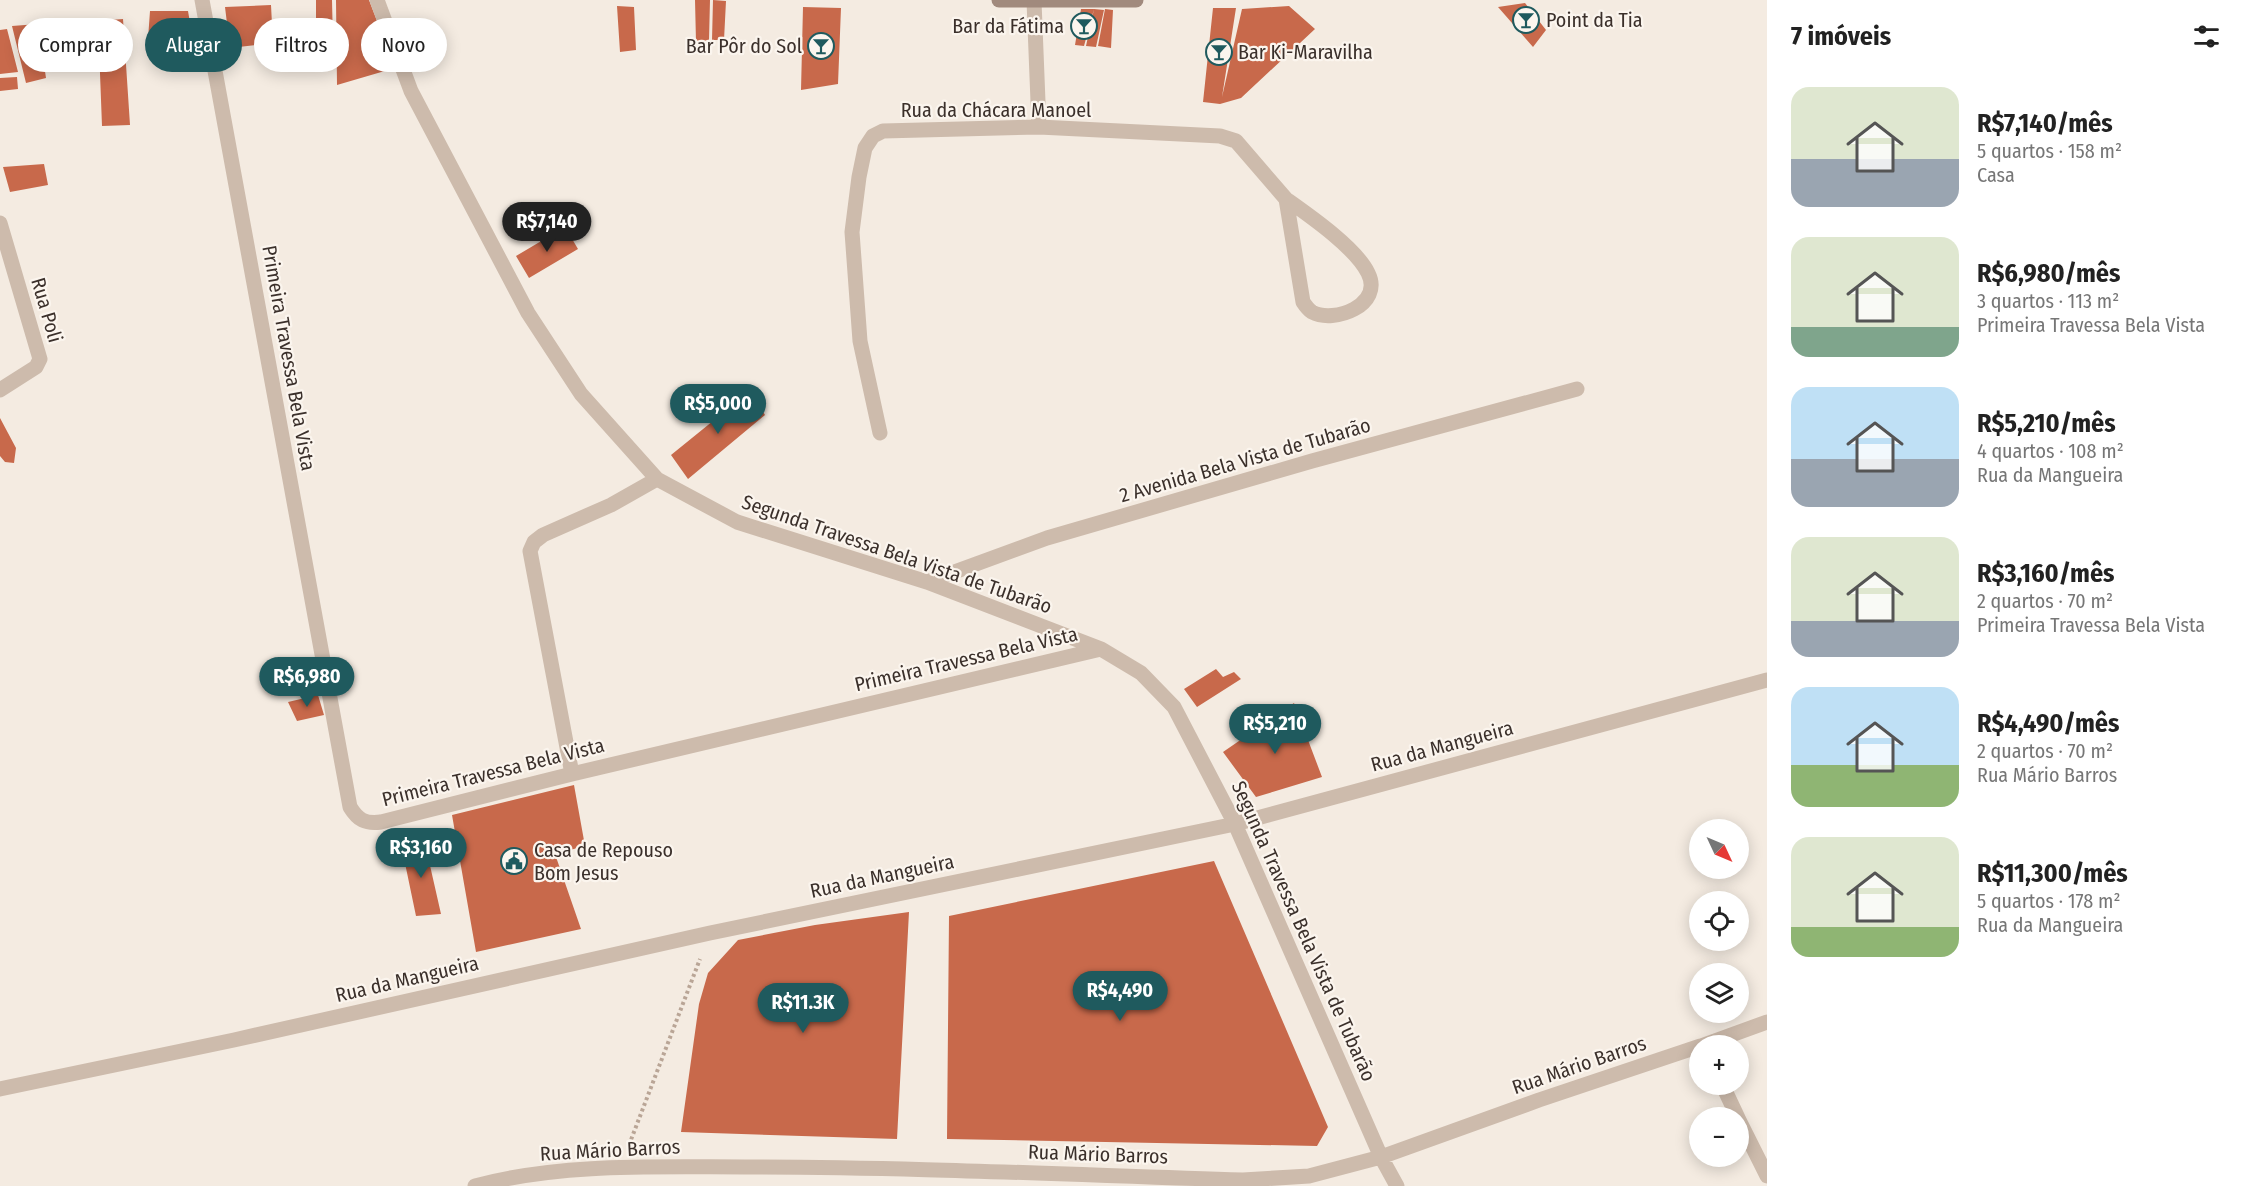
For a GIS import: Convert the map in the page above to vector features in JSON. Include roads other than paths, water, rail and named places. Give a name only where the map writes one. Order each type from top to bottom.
[{"type":"main road","points":[[999,0],[1136,0]]},
{"type":"street","name":"Primeira Travessa Bela Vista","points":[[202,0],[350,807],[360,820],[371,823],[381,822],[572,774],[1101,649]]},
{"type":"street","name":"Segunda Travessa Bela Vista de Tubarão","points":[[376,0],[411,91],[528,313],[581,393],[657,479],[737,522],[927,582],[1101,649],[1141,673],[1174,707],[1235,824],[1382,1157],[1397,1186]]},
{"type":"street","points":[[1034,1],[1039,127]]},
{"type":"street","name":"Rua da Chácara Manoel","points":[[880,433],[860,341],[852,232],[859,177],[866,148],[873,136],[883,131],[1039,127],[1220,136],[1236,141],[1287,199],[1358,257],[1369,275],[1371,287],[1369,299],[1360,306],[1344,313],[1324,315],[1312,312],[1303,302],[1287,199]]},
{"type":"street","name":"Rua Poli","points":[[0,223],[40,359],[36,367],[0,390]]},
{"type":"street","name":"2 Avenida Bela Vista de Tubarão","points":[[927,582],[1047,538],[1312,461],[1577,389]]},
{"type":"street","points":[[572,774],[530,551],[534,542],[543,535],[611,505],[657,479]]},
{"type":"street","name":"Rua da Mangueira","points":[[0,1089],[234,1040],[710,933],[1235,824],[1767,680]]},
{"type":"street","name":"Rua Mário Barros","points":[[1731,1035],[1767,1022]]},
{"type":"street","name":"Rua Mário Barros","points":[[475,1186],[506,1178],[621,1167],[827,1167],[1243,1180],[1309,1176],[1382,1157],[1539,1100],[1689,1050]]},
{"type":"street","points":[[1749,1140],[1767,1176]]},
{"type":"place","name":"Point da Tia","points":[[1526,20]]},
{"type":"place","name":"Bar da Fátima","points":[[1084,26]]},
{"type":"place","name":"Bar Pôr do Sol","points":[[821,46]]},
{"type":"place","name":"Bar Ki-Maravilha","points":[[1219,52]]},
{"type":"place","name":"Casa de Repouso Bom Jesus","points":[[514,861]]}]
